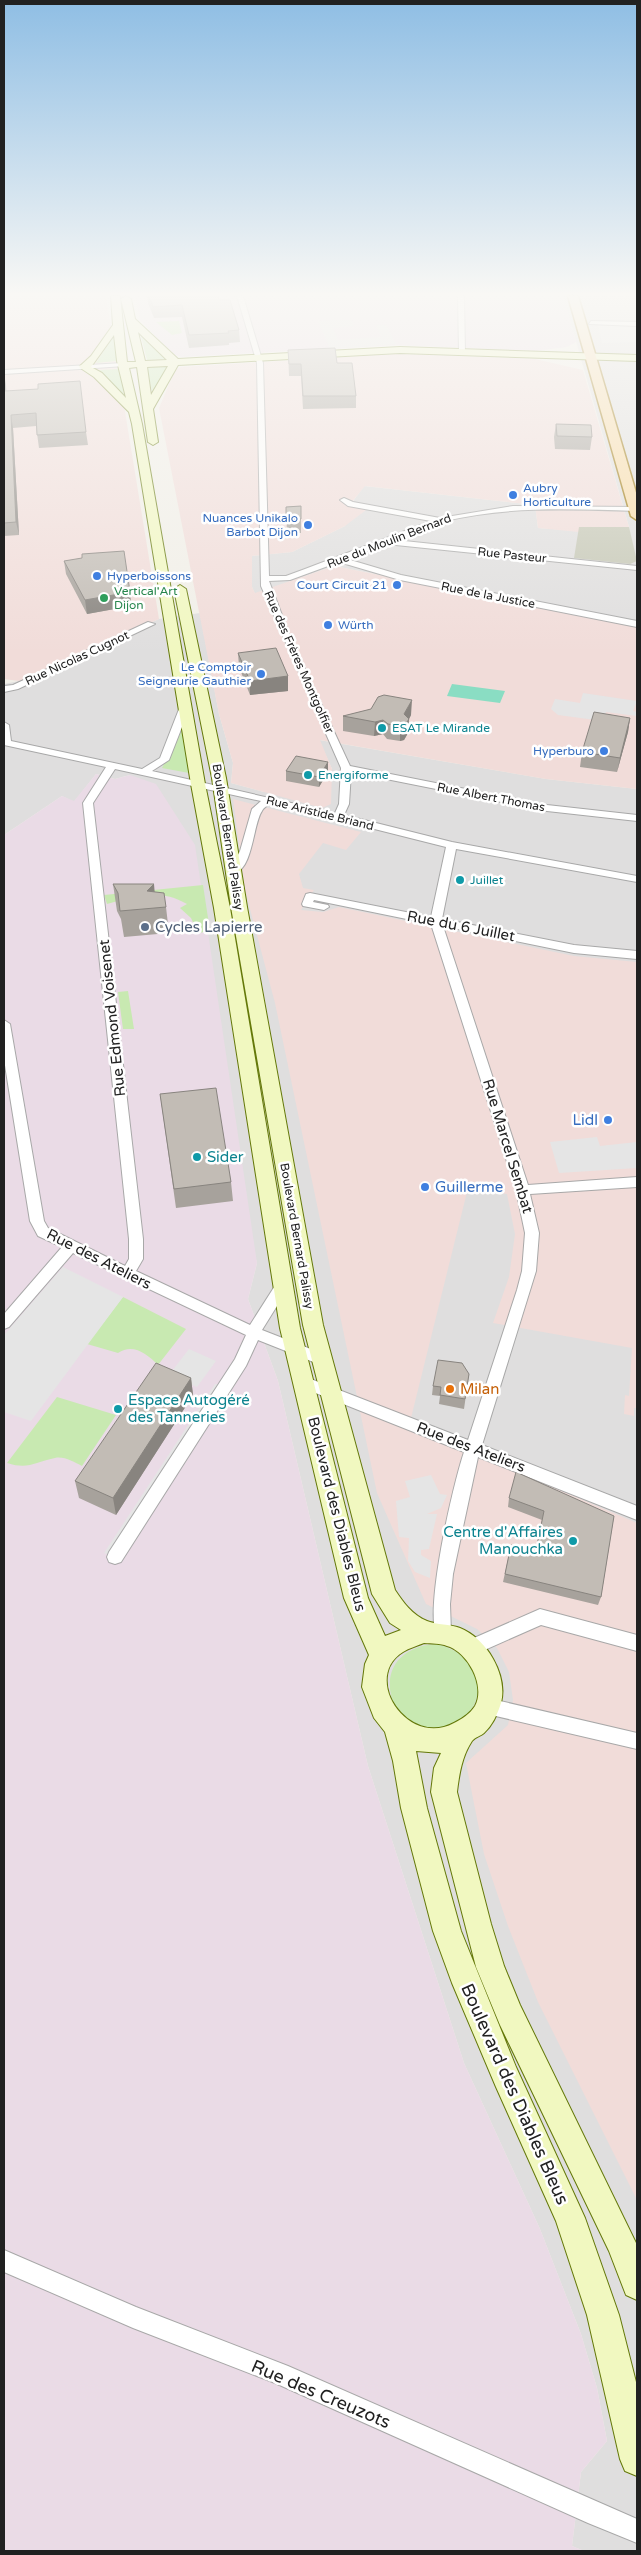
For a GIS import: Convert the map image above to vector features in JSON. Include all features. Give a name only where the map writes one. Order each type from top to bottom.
[{"type":"main road","name":"Boulevard Bernard Palissy","points":[[135,415],[186,704],[198,784],[222,908],[283,1285],[312,1372]]},
{"type":"main road","points":[[149,415],[150,430],[172,547]]},
{"type":"main road","points":[[611,415],[636,512]]},
{"type":"main road","points":[[616,415],[637,480]]},
{"type":"main road","name":"Boulevard Bernard Palissy","points":[[178,577],[221,789],[235,870],[239,906],[271,1091],[312,1372]]},
{"type":"main road","name":"Boulevard des Diables Bleus","points":[[312,1372],[384,1594],[398,1615],[434,1632]]},
{"type":"main road","name":"Boulevard des Diables Bleus","points":[[312,1372],[356,1598],[382,1656]]},
{"type":"main road","points":[[434,1632],[458,1639],[472,1648],[482,1661],[488,1676],[490,1691],[487,1706],[477,1723],[462,1735],[446,1740],[428,1741],[412,1737],[396,1728],[385,1716],[377,1702],[374,1686],[376,1670],[382,1656],[400,1639],[434,1632]]},
{"type":"main road","name":"Boulevard des Diables Bleus","points":[[396,1728],[406,1761],[414,1808],[447,1931],[466,1983],[570,2218],[602,2316],[625,2401],[637,2459]]},
{"type":"main road","name":"Boulevard des Diables Bleus","points":[[462,1735],[447,1768],[444,1792],[477,1924],[490,1967],[510,2016],[629,2254],[637,2284]]},
{"type":"street","name":"Rue des Frères Montgolfier","points":[[261,415],[264,579],[267,593],[346,768],[344,804],[338,818]]},
{"type":"street","points":[[344,500],[351,504],[440,520]]},
{"type":"street","name":"Rue du Moulin Bernard","points":[[264,579],[294,576],[341,560],[440,520],[482,511],[521,507],[636,512]]},
{"type":"street","name":"Rue Pasteur","points":[[387,542],[637,568]]},
{"type":"street","name":"Rue de la Justice","points":[[341,560],[400,578],[637,624]]},
{"type":"street","name":"Rue Nicolas Cugnot","points":[[4,689],[15,687],[151,624]]},
{"type":"street","points":[[143,772],[164,760],[186,704]]},
{"type":"street","points":[[4,725],[5,743]]},
{"type":"street","name":"Rue Aristide Briand","points":[[5,743],[221,789],[452,845],[637,878]]},
{"type":"street","name":"Rue Edmond Voisenet","points":[[112,766],[99,783],[88,804],[136,1238],[136,1259],[127,1274]]},
{"type":"street","name":"Rue Albert Thomas","points":[[346,768],[547,808],[637,818]]},
{"type":"street","points":[[235,870],[245,851],[257,809],[269,800]]},
{"type":"street","points":[[436,921],[452,845]]},
{"type":"street","name":"Rue du 6 Juillet","points":[[324,907],[307,904],[310,896],[574,949],[637,955]]},
{"type":"street","name":"Rue Marcel Sembat","points":[[434,1632],[442,1604],[445,1574],[473,1448],[529,1271],[532,1233],[524,1190],[436,921]]},
{"type":"street","name":"Rue des Ateliers","points":[[4,1024],[37,1220],[43,1232],[127,1274],[254,1333],[312,1372],[473,1448],[637,1513]]},
{"type":"street","points":[[524,1190],[637,1182]]},
{"type":"street","points":[[4,1323],[71,1246]]},
{"type":"street","points":[[115,1557],[248,1351],[254,1333],[283,1285]]},
{"type":"street","points":[[472,1648],[540,1618],[637,1643]]},
{"type":"street","points":[[487,1706],[637,1741]]},
{"type":"street","name":"Rue des Creuzots","points":[[4,2261],[133,2318],[280,2374],[587,2511],[637,2531]]},
{"type":"shaded area","points":[[4,415],[126,415],[159,619],[19,681],[4,679]]},
{"type":"shaded area","points":[[160,415],[596,415],[629,527],[579,527],[579,532],[538,528],[535,505],[365,486],[351,503],[370,507],[345,526],[292,552],[252,556],[252,587],[255,593],[334,566],[637,626],[637,789],[546,779],[320,740],[332,769],[331,804],[322,808],[231,783],[233,763],[219,714]]},
{"type":"shaded area","points":[[597,415],[637,415],[637,626],[334,566],[255,594],[252,587],[252,556],[292,552],[345,526],[351,504],[364,486],[535,505],[538,528],[579,531],[579,527],[629,527]]},
{"type":"shaded area","points":[[579,527],[629,527],[637,561],[630,564],[574,558]]},
{"type":"shaded area","points":[[200,613],[219,714],[233,763],[231,783],[264,792],[332,769],[319,740],[546,779],[637,789],[637,2551],[584,2551],[572,2546],[581,2472],[607,2441],[597,2388],[581,2334],[540,2229],[464,2063],[368,1766],[278,1381],[248,1299],[257,1263],[130,775],[115,779],[96,774],[74,802],[62,796],[4,835],[4,684],[19,681],[159,619]]},
{"type":"shaded area","points":[[583,693],[637,701],[633,711],[637,712],[637,716],[606,712],[603,721],[558,715],[551,709],[555,699],[580,703]]},
{"type":"shaded area","points":[[96,774],[115,779],[130,775],[156,784],[195,845],[257,1263],[248,1299],[278,1381],[368,1766],[464,2063],[540,2229],[581,2334],[597,2388],[607,2441],[581,2472],[572,2546],[584,2551],[4,2551],[4,835],[62,796],[74,801]]},
{"type":"shaded area","points":[[233,799],[361,832],[346,850],[323,843],[299,874],[303,888],[314,890],[301,910],[323,912],[339,907],[574,956],[637,962],[637,1408],[634,1408],[634,1416],[624,1414],[625,1395],[629,1396],[632,1348],[493,1323],[509,1277],[515,1234],[507,1194],[468,1188],[409,1426],[637,1523],[637,2200],[538,2002],[508,1926],[484,1854],[466,1763],[508,1725],[513,1700],[509,1672],[497,1648],[477,1629],[426,1604],[377,1493],[275,1003],[245,890]]},
{"type":"shaded area","points":[[597,1137],[600,1146],[637,1142],[637,1168],[559,1173],[550,1142]]},
{"type":"shaded area","points":[[63,1267],[123,1297],[31,1421],[4,1412],[4,1335]]},
{"type":"shaded area","points":[[189,1349],[216,1361],[197,1387],[169,1375]]},
{"type":"shaded area","points":[[215,1384],[226,1386],[115,1557],[104,1553]]},
{"type":"shaded area","points":[[431,1475],[440,1494],[447,1495],[441,1508],[427,1514],[437,1514],[429,1549],[421,1550],[421,1555],[431,1561],[430,1578],[415,1572],[408,1561],[409,1538],[399,1537],[396,1501],[410,1497],[405,1481]]},
{"type":"green space","points":[[452,684],[505,691],[500,703],[447,696]]},
{"type":"green space","points":[[182,729],[189,773],[162,768]]},
{"type":"green space","points":[[203,885],[210,931],[198,933],[191,918],[180,908],[187,904],[177,899],[167,896],[148,895],[107,904],[104,895]]},
{"type":"green space","points":[[128,991],[134,1029],[123,1029],[118,992]]},
{"type":"green space","points":[[123,1297],[186,1329],[158,1365],[140,1351],[129,1349],[118,1353],[87,1344]]},
{"type":"green space","points":[[57,1397],[116,1415],[82,1466],[62,1458],[26,1466],[7,1463]]},
{"type":"green space","points":[[437,1644],[460,1654],[473,1669],[478,1685],[476,1702],[467,1716],[453,1725],[435,1728],[415,1723],[403,1715],[396,1708],[392,1699],[390,1684],[391,1674],[400,1658],[417,1648]]},
{"type":"building","points":[[4,415],[11,415],[16,522],[4,523]]},
{"type":"building","points":[[36,415],[84,415],[86,432],[37,435]]},
{"type":"building","points":[[556,424],[591,425],[592,437],[557,436]]},
{"type":"building","points":[[301,506],[301,519],[286,519],[286,507]]},
{"type":"building","points":[[124,551],[130,592],[85,600],[64,561],[82,558],[82,554]]},
{"type":"building","points":[[276,648],[288,676],[250,681],[238,653]]},
{"type":"building","points":[[384,695],[412,700],[404,714],[409,719],[405,725],[388,724],[383,720],[375,722],[343,716],[371,709],[378,697]]},
{"type":"building","name":"Hyperburo","points":[[594,712],[630,718],[620,758],[582,752]]},
{"type":"building","points":[[296,756],[328,762],[319,777],[286,771]]},
{"type":"building","points":[[113,884],[154,884],[147,891],[164,893],[166,907],[120,911],[118,893]]},
{"type":"building","name":"Sider","points":[[216,1088],[231,1182],[174,1189],[160,1094]]},
{"type":"building","name":"Milan","points":[[438,1360],[462,1363],[469,1374],[465,1399],[440,1395],[441,1387],[433,1386]]},
{"type":"building","points":[[156,1363],[191,1378],[113,1498],[75,1481]]},
{"type":"building","name":"Centre d'Affaires Manouchka","points":[[516,1472],[614,1516],[601,1597],[505,1574],[511,1545],[536,1550],[544,1511],[509,1498]]},
{"type":"place","name":"Aubry Horticulture","points":[[513,495]]},
{"type":"place","name":"Nuances Unikalo Barbot Dijon","points":[[308,525]]},
{"type":"place","name":"Hyperboissons","points":[[97,576]]},
{"type":"place","name":"Court Circuit 21","points":[[397,585]]},
{"type":"place","name":"Vertical'Art Dijon","points":[[104,598]]},
{"type":"place","name":"Würth","points":[[328,625]]},
{"type":"place","name":"Le Comptoir Seigneurie Gauthier","points":[[261,674]]},
{"type":"place","name":"ESAT Le Mirande","points":[[382,728]]},
{"type":"place","name":"Hyperburo","points":[[604,751]]},
{"type":"place","name":"Energiforme","points":[[308,775]]},
{"type":"place","name":"Juillet","points":[[460,880]]},
{"type":"place","name":"Cycles Lapierre","points":[[145,927]]},
{"type":"place","name":"Lidl","points":[[608,1120]]},
{"type":"place","name":"Sider","points":[[197,1157]]},
{"type":"place","name":"Guillerme","points":[[425,1187]]},
{"type":"place","name":"Milan","points":[[450,1389]]},
{"type":"place","name":"Espace Autogéré des Tanneries","points":[[118,1409]]},
{"type":"place","name":"Centre d'Affaires Manouchka","points":[[573,1541]]}]
